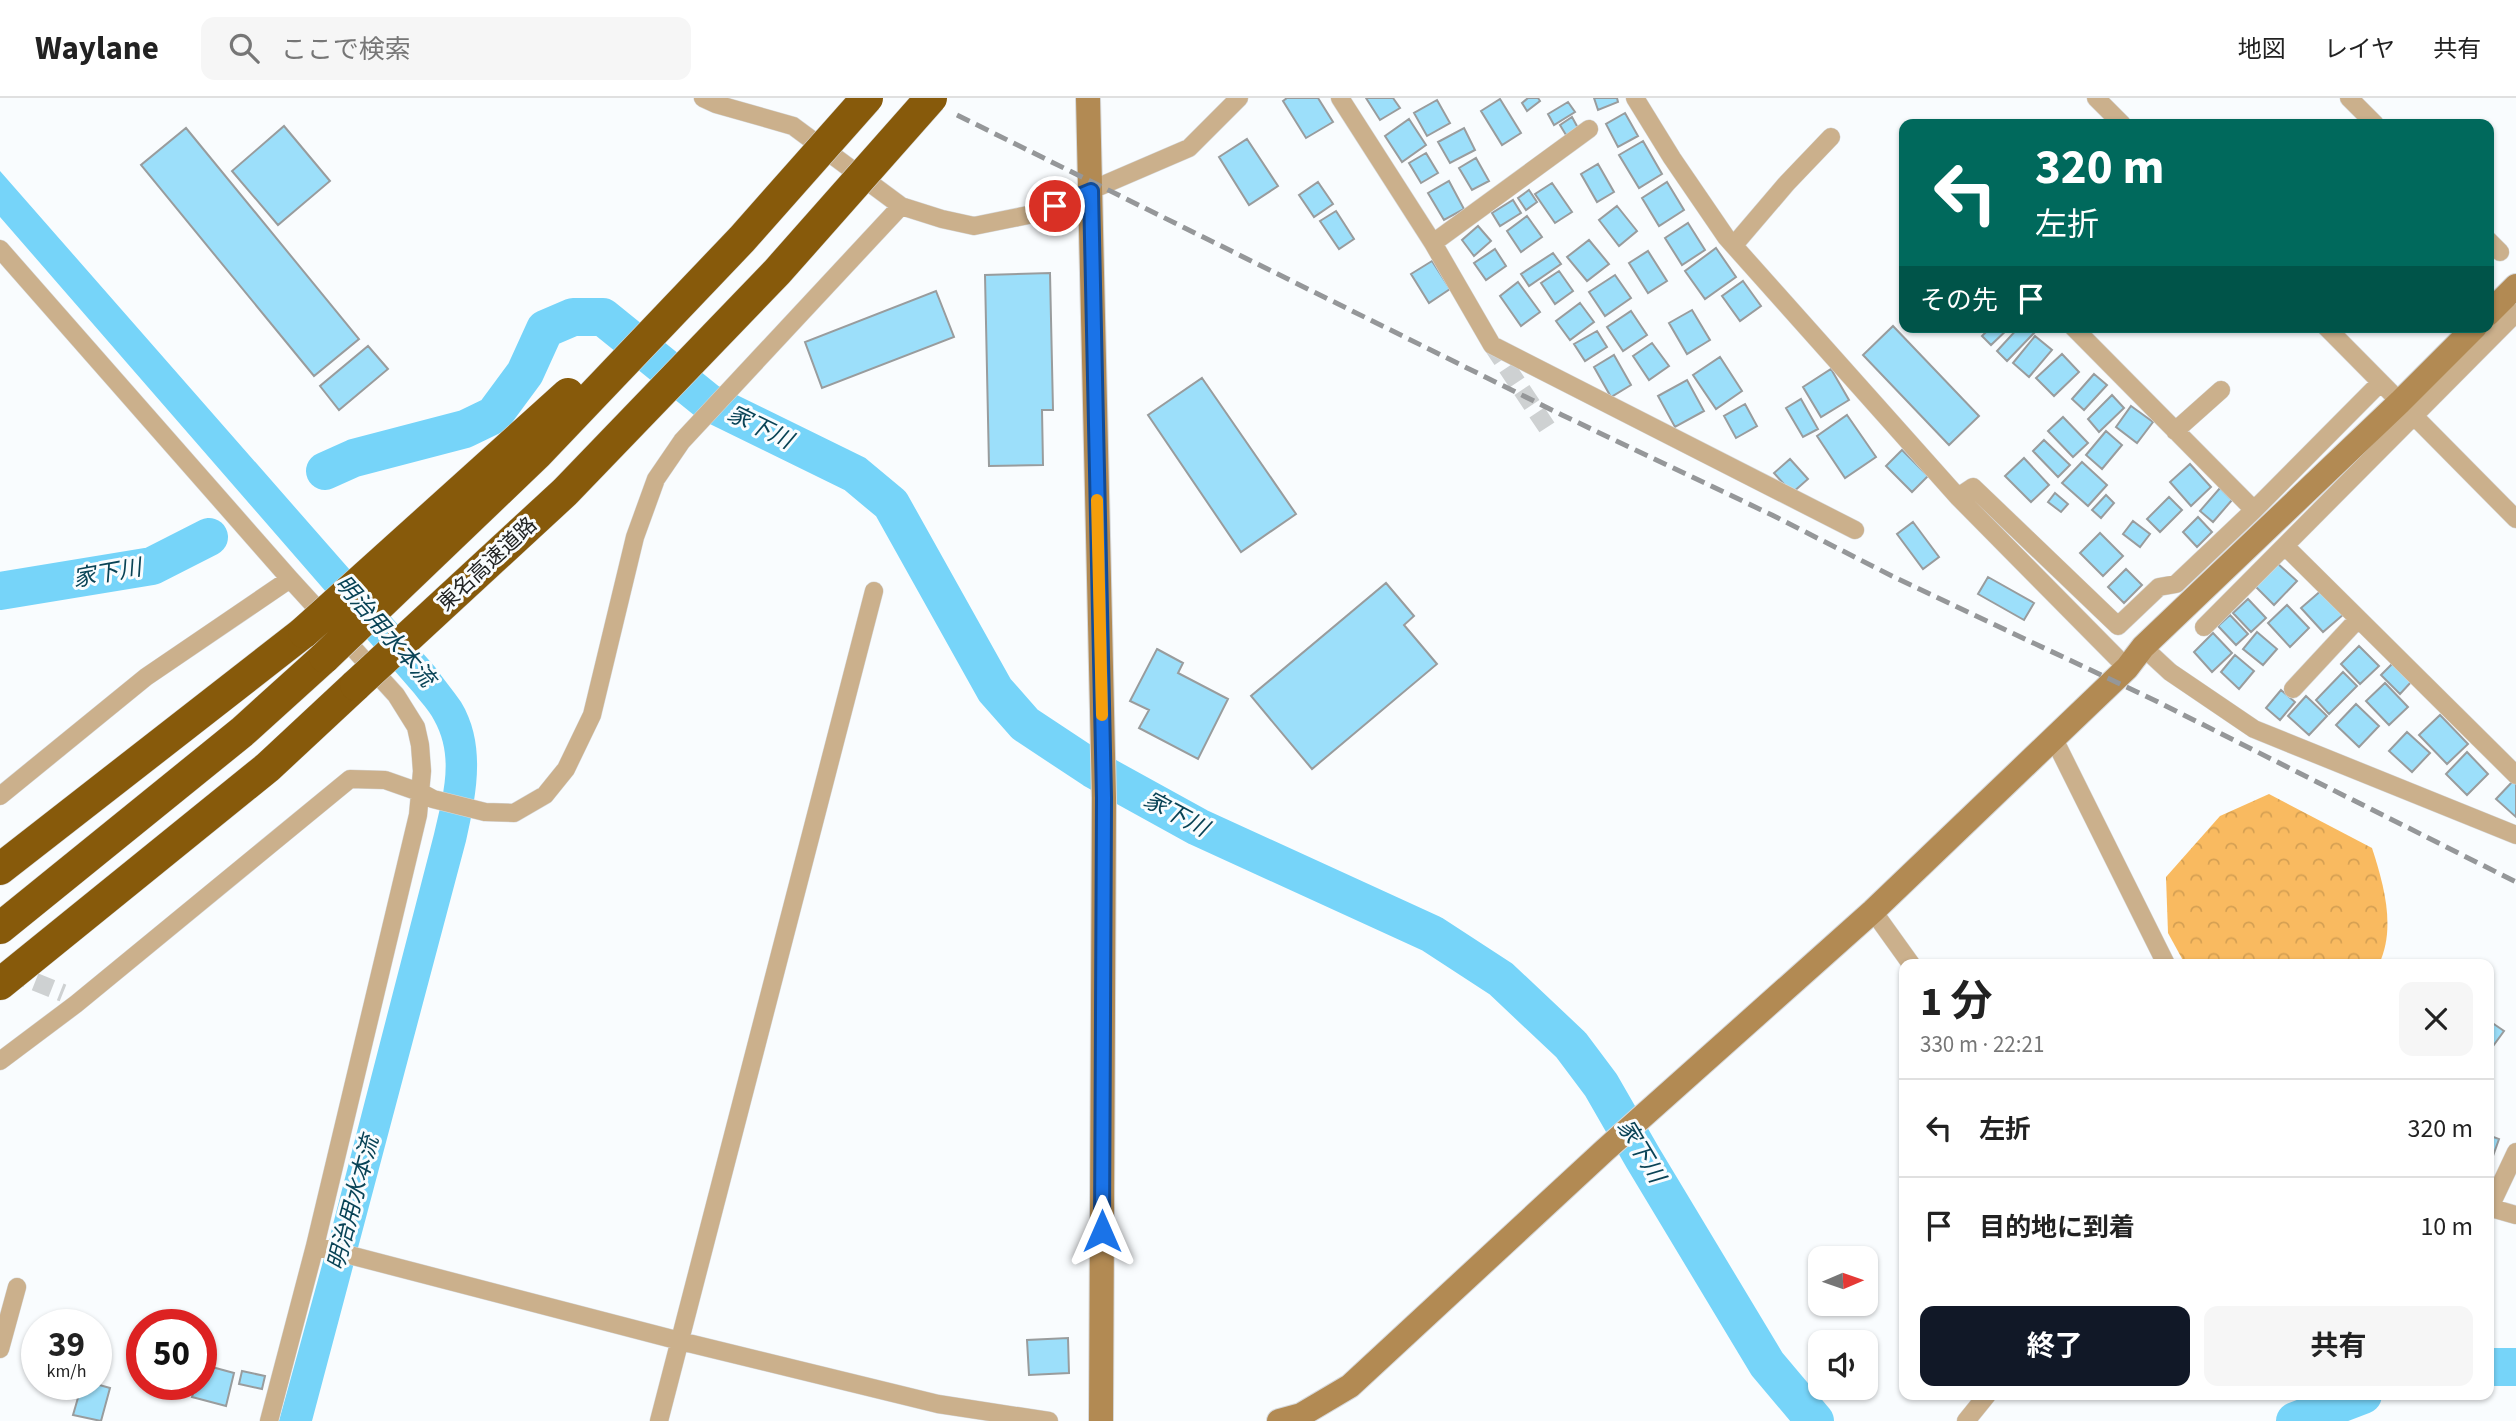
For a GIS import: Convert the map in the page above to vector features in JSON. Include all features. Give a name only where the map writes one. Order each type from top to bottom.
[{"type":"highway","name":"東名高速道路","points":[[0,928],[231,741],[325,657],[537,454],[742,239],[867,98]]},
{"type":"highway","name":"東名高速道路","points":[[0,984],[268,767],[565,492],[777,272],[931,98]]},
{"type":"highway","points":[[0,869],[304,632],[742,239]]},
{"type":"highway","points":[[0,1000],[126,883]]},
{"type":"street","points":[[703,98],[793,126],[901,205],[942,219],[974,226],[1038,213],[1189,148],[1239,98]]},
{"type":"street","points":[[1088,98],[1104,798],[1101,1421]]},
{"type":"street","points":[[1340,98],[1433,243],[1492,345],[1855,530]]},
{"type":"street","points":[[1635,98],[1672,158],[1734,244],[1958,496],[2127,668]]},
{"type":"street","points":[[2096,98],[2117,119]]},
{"type":"street","points":[[2349,98],[2370,119]]},
{"type":"street","points":[[1433,243],[1589,129]]},
{"type":"street","points":[[1734,244],[1831,137]]},
{"type":"street","points":[[0,1061],[69,998],[349,779],[385,780],[427,796],[485,812],[514,813],[545,794],[566,769],[592,715],[635,537],[656,479],[682,441],[901,205]]},
{"type":"street","points":[[0,249],[290,579],[396,695],[416,727],[427,796],[415,828],[315,1246],[269,1421]]},
{"type":"street","points":[[2494,308],[2516,286]]},
{"type":"street","points":[[2494,332],[2516,313]]},
{"type":"street","points":[[2079,333],[2254,510]]},
{"type":"street","points":[[2332,333],[2516,519]]},
{"type":"street","points":[[2204,627],[2285,546],[2470,333]]},
{"type":"street","points":[[1279,1421],[1301,1415],[1350,1386],[1605,1150],[1873,911],[2127,668],[2143,648],[2493,333]]},
{"type":"street","points":[[1958,496],[1973,488],[2118,626],[2159,587],[2176,584],[2380,383]]},
{"type":"street","points":[[2175,431],[2221,390]]},
{"type":"street","points":[[2285,546],[2516,775]]},
{"type":"street","points":[[0,796],[146,677],[290,579]]},
{"type":"street","points":[[659,1421],[874,591]]},
{"type":"street","points":[[2293,689],[2358,619]]},
{"type":"street","points":[[2143,648],[2170,672],[2255,729],[2516,835]]},
{"type":"street","points":[[2053,737],[2164,959]]},
{"type":"street","points":[[1873,911],[1907,959]]},
{"type":"street","points":[[2494,1197],[2516,1152]]},
{"type":"street","points":[[2494,1208],[2516,1215]]},
{"type":"street","points":[[315,1246],[680,1341],[936,1413],[1049,1421]]},
{"type":"street","points":[[0,1349],[17,1287]]},
{"type":"street","points":[[1966,1421],[1983,1400]]},
{"type":"green space","points":[[2269,794],[2372,848],[2386,906],[2387,936],[2381,959],[2182,959],[2168,933],[2166,877],[2220,816]]},
{"type":"water","name":"明治用水本流","points":[[0,171],[435,667],[461,702],[474,736],[477,753],[476,789],[466,841],[312,1421],[279,1421],[434,834],[445,776],[444,748],[434,720],[414,693],[0,217]]},
{"type":"building","points":[[1287,98],[1318,98],[1333,122],[1306,138],[1283,101]]},
{"type":"building","points":[[1366,98],[1393,98],[1400,108],[1380,120]]},
{"type":"building","points":[[1528,98],[1538,98],[1540,101],[1527,111],[1522,103]]},
{"type":"building","points":[[1594,98],[1617,98],[1618,102],[1598,110]]},
{"type":"building","points":[[1500,99],[1521,133],[1502,145],[1481,111]]},
{"type":"building","points":[[1437,100],[1450,123],[1427,136],[1414,113]]},
{"type":"building","points":[[1568,102],[1575,112],[1554,125],[1548,114]]},
{"type":"building","points":[[1625,113],[1638,136],[1618,147],[1606,124]]},
{"type":"building","points":[[1572,117],[1578,128],[1566,135],[1560,125]]},
{"type":"building","points":[[1409,119],[1426,145],[1402,162],[1385,136]]},
{"type":"building","points":[[284,126],[330,181],[278,225],[232,171]]},
{"type":"building","points":[[186,128],[359,339],[314,376],[141,165]]},
{"type":"building","points":[[1464,128],[1475,150],[1450,163],[1438,142]]},
{"type":"building","points":[[1247,139],[1278,186],[1249,205],[1219,157]]},
{"type":"building","points":[[1643,141],[1662,174],[1639,188],[1619,155]]},
{"type":"building","points":[[1426,153],[1438,173],[1421,183],[1409,163]]},
{"type":"building","points":[[1476,158],[1489,181],[1472,190],[1459,168]]},
{"type":"building","points":[[1598,164],[1614,192],[1597,202],[1581,174]]},
{"type":"building","points":[[1449,181],[1464,209],[1444,220],[1428,193]]},
{"type":"building","points":[[1318,182],[1333,204],[1314,217],[1299,195]]},
{"type":"building","points":[[1667,182],[1684,210],[1659,226],[1642,198]]},
{"type":"building","points":[[1552,183],[1572,212],[1555,223],[1535,194]]},
{"type":"building","points":[[1529,190],[1537,202],[1526,210],[1518,198]]},
{"type":"building","points":[[1513,200],[1521,213],[1500,226],[1492,213]]},
{"type":"building","points":[[1617,206],[1637,231],[1619,246],[1599,220]]},
{"type":"building","points":[[1336,211],[1354,239],[1339,249],[1320,221]]},
{"type":"building","points":[[1527,216],[1542,237],[1521,252],[1507,231]]},
{"type":"building","points":[[1688,223],[1705,250],[1682,265],[1665,238]]},
{"type":"building","points":[[1478,226],[1491,241],[1474,256],[1462,240]]},
{"type":"building","points":[[1589,240],[1609,264],[1587,281],[1567,257]]},
{"type":"building","points":[[1716,248],[1736,277],[1705,299],[1685,271]]},
{"type":"building","points":[[1495,249],[1506,266],[1486,280],[1474,263]]},
{"type":"building","points":[[1648,251],[1667,281],[1648,293],[1629,263]]},
{"type":"building","points":[[1553,253],[1561,264],[1529,286],[1521,274]]},
{"type":"building","points":[[1432,261],[1450,289],[1429,303],[1411,274]]},
{"type":"building","points":[[1559,271],[1573,291],[1555,304],[1541,283]]},
{"type":"building","points":[[1050,273],[1053,410],[1042,410],[1043,465],[989,466],[985,275]]},
{"type":"building","points":[[1615,275],[1631,298],[1605,316],[1589,292]]},
{"type":"building","points":[[1743,281],[1761,306],[1740,321],[1722,296]]},
{"type":"building","points":[[1518,282],[1540,312],[1521,326],[1500,296]]},
{"type":"building","points":[[936,291],[954,337],[822,388],[805,342]]},
{"type":"building","points":[[1580,303],[1594,322],[1570,340],[1556,321]]},
{"type":"building","points":[[1692,310],[1710,340],[1687,354],[1669,323]]},
{"type":"building","points":[[1631,311],[1647,335],[1623,351],[1607,327]]},
{"type":"building","points":[[1893,326],[1979,416],[1949,445],[1863,355]]},
{"type":"building","points":[[1597,331],[1607,347],[1585,361],[1574,344]]},
{"type":"building","points":[[1985,333],[2004,333],[1991,345],[1982,336]]},
{"type":"building","points":[[2014,333],[2034,333],[2007,361],[1997,351]]},
{"type":"building","points":[[2035,336],[2052,350],[2029,377],[2013,363]]},
{"type":"building","points":[[1652,343],[1669,366],[1649,380],[1633,356]]},
{"type":"building","points":[[368,346],[388,369],[339,410],[320,386]]},
{"type":"building","points":[[2062,354],[2079,372],[2054,396],[2036,378]]},
{"type":"building","points":[[1614,355],[1631,385],[1611,397],[1594,367]]},
{"type":"building","points":[[1720,357],[1742,391],[1716,409],[1693,375]]},
{"type":"building","points":[[1831,369],[1849,400],[1821,417],[1803,387]]},
{"type":"building","points":[[2094,374],[2107,385],[2084,410],[2072,399]]},
{"type":"building","points":[[1202,378],[1296,514],[1241,552],[1148,415]]},
{"type":"building","points":[[1687,380],[1704,411],[1675,427],[1658,396]]},
{"type":"building","points":[[2112,395],[2124,408],[2099,432],[2088,419]]},
{"type":"building","points":[[1801,399],[1818,429],[1803,437],[1786,408]]},
{"type":"building","points":[[1745,404],[1757,426],[1736,438],[1724,416]]},
{"type":"building","points":[[2131,406],[2153,422],[2137,443],[2116,427]]},
{"type":"building","points":[[1847,415],[1876,457],[1845,478],[1817,436]]},
{"type":"building","points":[[2063,417],[2088,443],[2073,457],[2048,431]]},
{"type":"building","points":[[2106,431],[2122,445],[2102,469],[2086,455]]},
{"type":"building","points":[[2044,440],[2070,465],[2058,477],[2033,451]]},
{"type":"building","points":[[1902,450],[1928,476],[1912,492],[1886,466]]},
{"type":"building","points":[[2024,458],[2049,485],[2031,502],[2005,476]]},
{"type":"building","points":[[1790,459],[1808,479],[1792,493],[1774,473]]},
{"type":"building","points":[[2082,462],[2107,485],[2088,506],[2062,483]]},
{"type":"building","points":[[2190,464],[2211,487],[2191,506],[2170,482]]},
{"type":"building","points":[[2220,488],[2232,500],[2213,522],[2200,511]]},
{"type":"building","points":[[2055,493],[2068,504],[2061,512],[2048,502]]},
{"type":"building","points":[[2106,495],[2114,503],[2101,518],[2092,510]]},
{"type":"building","points":[[2169,497],[2182,510],[2160,532],[2147,519]]},
{"type":"building","points":[[2198,517],[2212,532],[2197,547],[2183,532]]},
{"type":"building","points":[[2133,521],[2150,534],[2140,547],[2123,534]]},
{"type":"building","points":[[1913,522],[1939,557],[1923,569],[1897,534]]},
{"type":"building","points":[[2100,533],[2123,556],[2103,576],[2080,553]]},
{"type":"building","points":[[2277,563],[2297,581],[2274,605],[2255,586]]},
{"type":"building","points":[[2126,569],[2142,585],[2124,603],[2108,587]]},
{"type":"building","points":[[1988,577],[2034,603],[2024,620],[1978,594]]},
{"type":"building","points":[[1386,583],[1414,616],[1404,625],[1437,664],[1312,769],[1251,696]]},
{"type":"building","points":[[2323,589],[2344,614],[2323,632],[2301,608]]},
{"type":"building","points":[[2248,599],[2266,618],[2251,632],[2233,613]]},
{"type":"building","points":[[2287,605],[2309,628],[2290,647],[2268,623]]},
{"type":"building","points":[[2230,615],[2248,634],[2236,645],[2218,626]]},
{"type":"building","points":[[2257,632],[2277,649],[2263,665],[2243,649]]},
{"type":"building","points":[[2213,633],[2232,653],[2212,672],[2194,652]]},
{"type":"building","points":[[2359,646],[2379,666],[2360,684],[2341,664]]},
{"type":"building","points":[[1157,649],[1183,663],[1178,673],[1228,699],[1198,759],[1139,728],[1149,710],[1130,701]]},
{"type":"building","points":[[2235,655],[2254,671],[2239,689],[2221,672]]},
{"type":"building","points":[[2393,663],[2412,681],[2400,694],[2381,675]]},
{"type":"building","points":[[2343,672],[2357,686],[2329,714],[2316,700]]},
{"type":"building","points":[[2385,683],[2408,707],[2389,725],[2366,701]]},
{"type":"building","points":[[2281,690],[2295,702],[2280,720],[2266,708]]},
{"type":"building","points":[[2306,696],[2327,716],[2309,735],[2288,716]]},
{"type":"building","points":[[2356,704],[2379,726],[2359,747],[2336,725]]},
{"type":"building","points":[[2440,715],[2468,744],[2447,764],[2419,735]]},
{"type":"building","points":[[2407,732],[2430,753],[2412,772],[2389,751]]},
{"type":"building","points":[[2467,752],[2488,774],[2467,795],[2446,774]]},
{"type":"building","points":[[2513,781],[2516,784],[2516,817],[2496,799]]},
{"type":"building","points":[[2494,1024],[2504,1031],[2494,1045]]},
{"type":"building","points":[[2494,1137],[2499,1139],[2494,1153]]},
{"type":"building","points":[[1068,1338],[1069,1373],[1029,1375],[1027,1340]]},
{"type":"building","points":[[217,1368],[234,1373],[226,1406],[203,1400],[217,1400]]},
{"type":"building","points":[[242,1371],[265,1376],[262,1389],[239,1384]]},
{"type":"building","points":[[77,1400],[107,1400],[101,1421],[73,1415]]},
{"type":"waterway","name":"家下川","points":[[325,471],[354,458],[465,429],[494,415],[525,373],[545,329],[573,317],[603,317],[708,402],[855,474],[891,504],[995,690],[1025,724],[1093,769],[1198,827],[1432,934],[1501,979],[1571,1045],[1601,1085],[1767,1364],[1815,1421]]},
{"type":"waterway","name":"家下川","points":[[0,591],[152,566],[209,537]]},
{"type":"waterway","name":"家下川","points":[[2494,1367],[2516,1367]]},
{"type":"waterway","name":"家下川","points":[[2295,1421],[2350,1400]]},
{"type":"tunnel","points":[[1492,345],[1550,432]]},
{"type":"tunnel","points":[[10,972],[63,993]]},
{"type":"railway","points":[[957,115],[1562,415],[2156,701],[2516,882]]},
{"type":"slow traffic","points":[[1097,500],[1102,715]]},
{"type":"route","points":[[1055,206],[1091,191],[1104,798],[1102,1231]]}]
